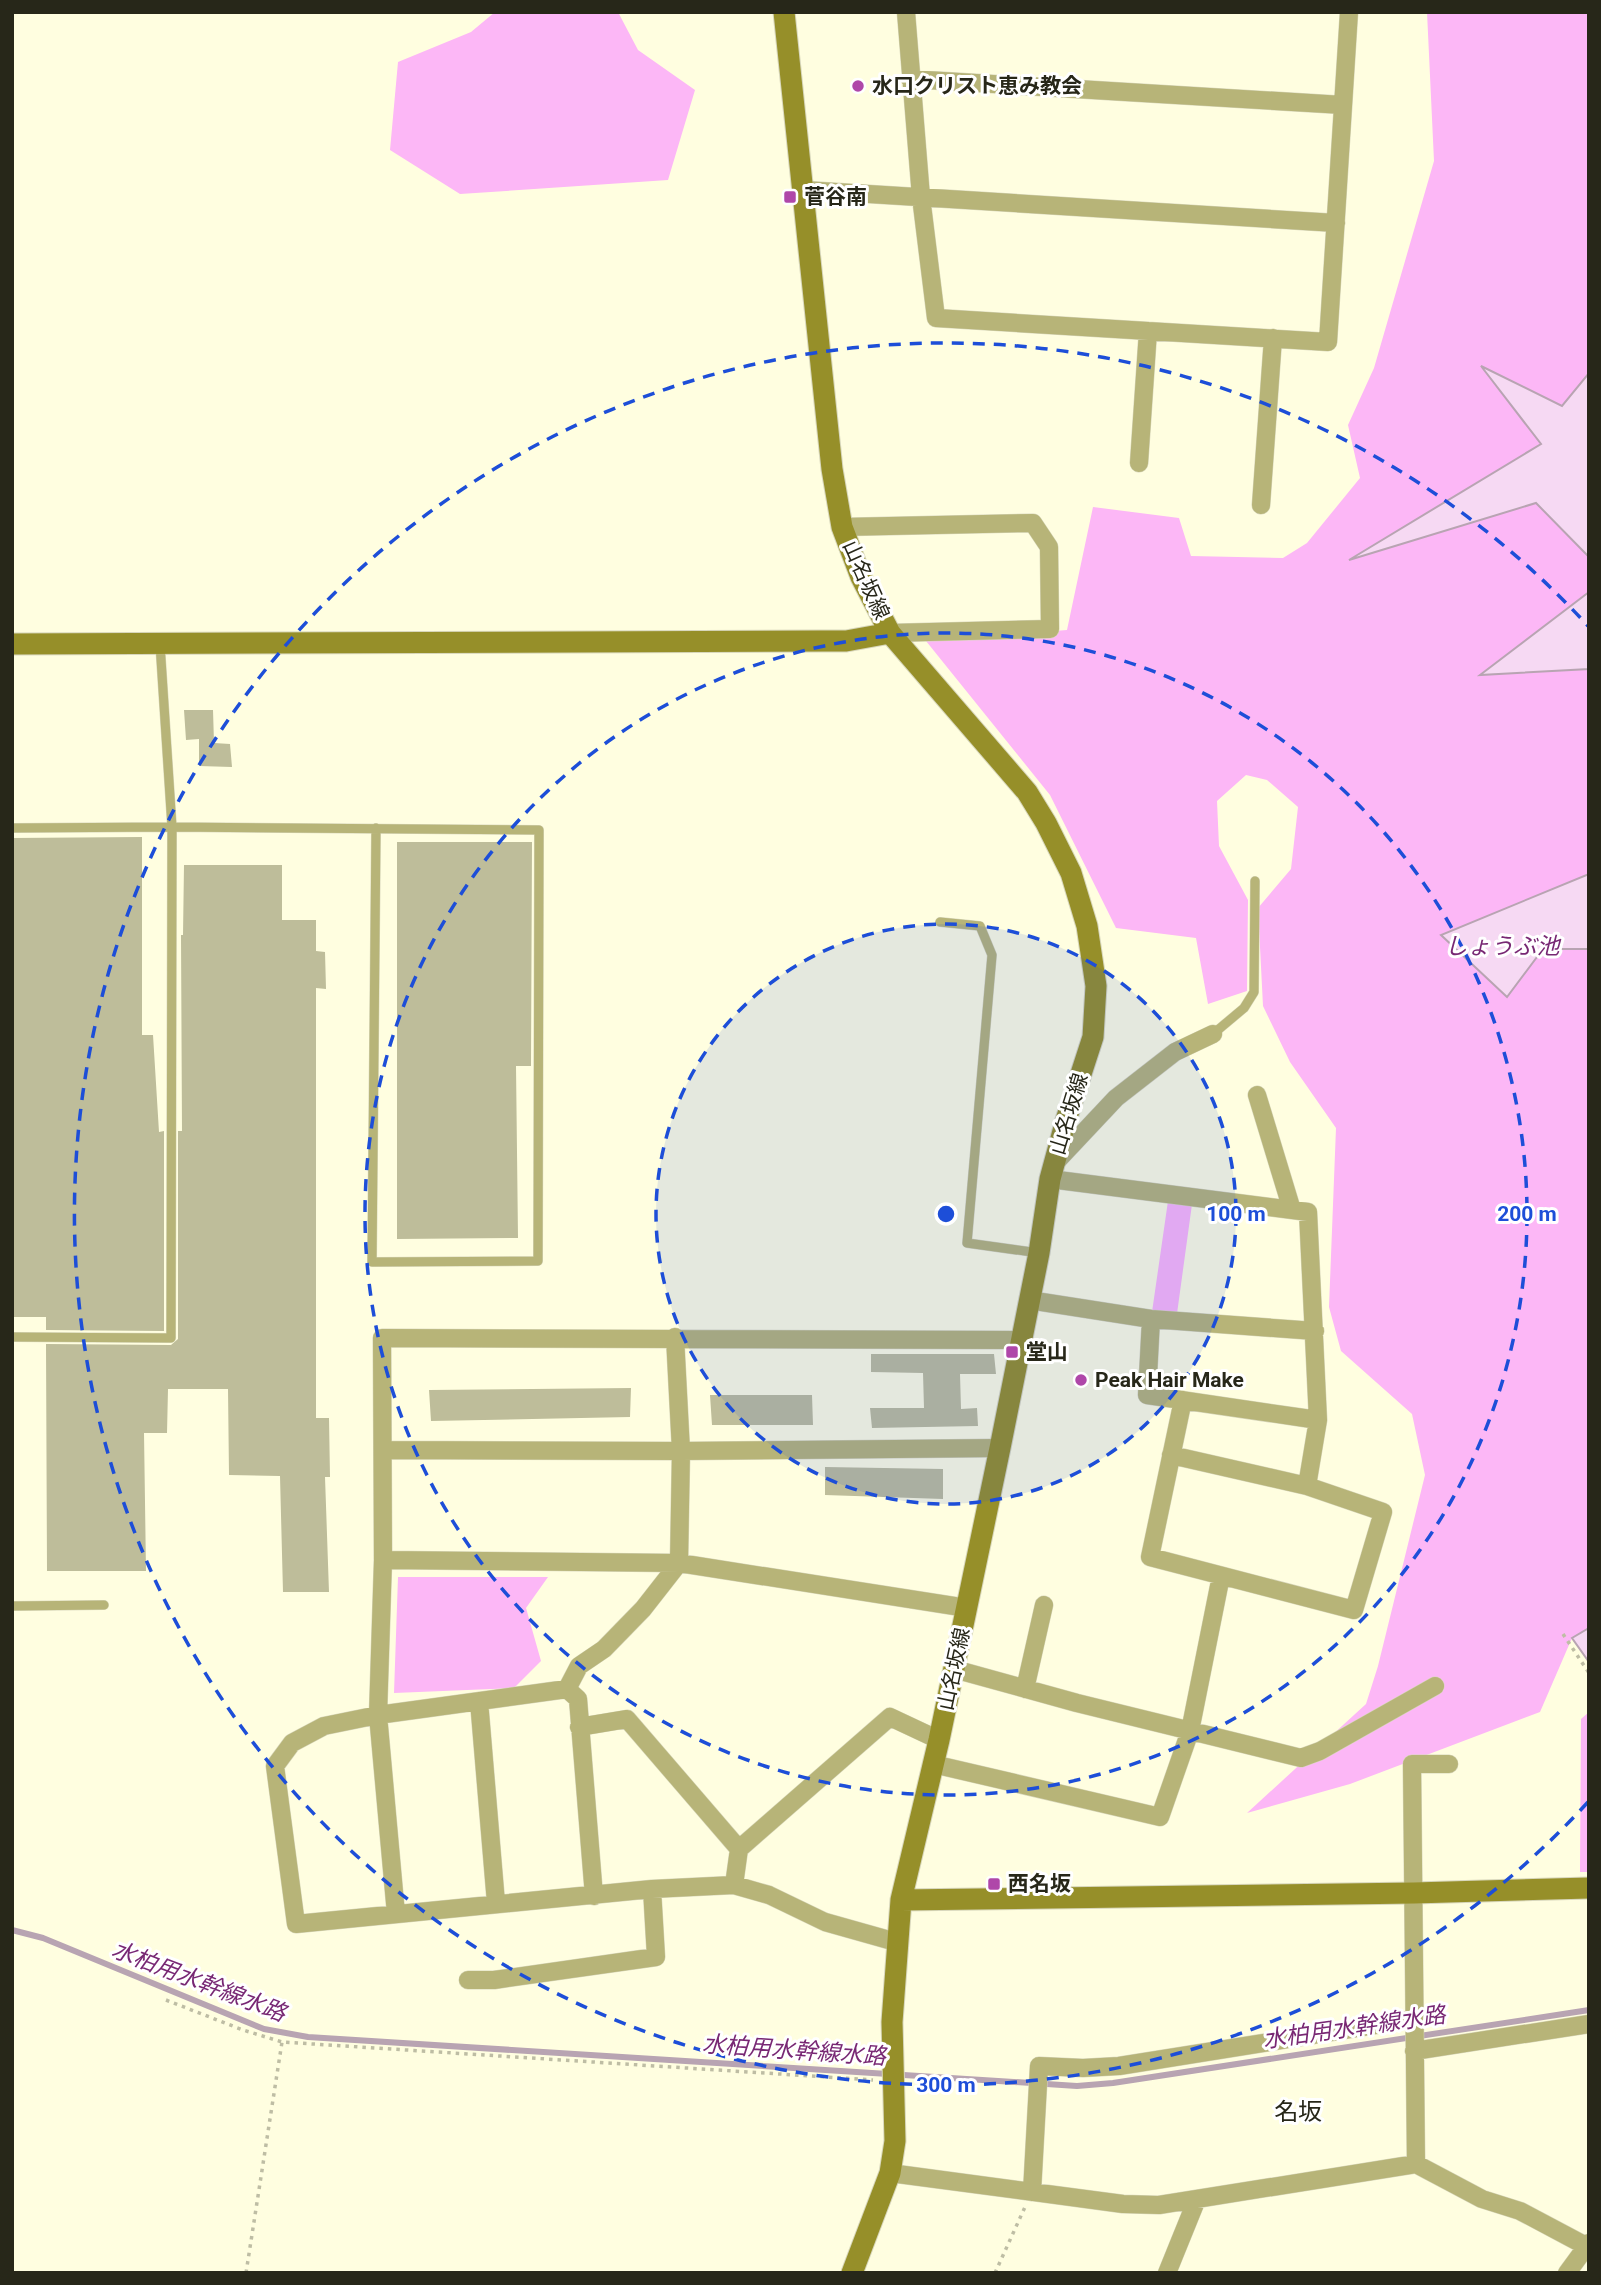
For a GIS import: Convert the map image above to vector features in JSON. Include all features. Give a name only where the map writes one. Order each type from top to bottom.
[{"type":"main road","name":"山名坂線","points":[[784,12],[832,469],[842,527],[861,577],[890,633],[1027,792],[1046,823],[1071,873],[1087,926],[1096,985],[1093,1037],[1051,1172],[1039,1253],[967,1608],[901,1899],[892,2022],[895,2141],[890,2173],[852,2273]]},
{"type":"main road","points":[[12,644],[846,641],[890,633]]},
{"type":"main road","points":[[901,1899],[1414,1893],[1589,1888]]},
{"type":"street","points":[[906,12],[921,197],[936,318],[1328,342],[1349,12]]},
{"type":"street","points":[[911,79],[1343,104]]},
{"type":"street","points":[[804,190],[1336,223]]},
{"type":"street","points":[[1139,463],[1148,331]]},
{"type":"street","points":[[1261,505],[1273,338]]},
{"type":"street","points":[[842,527],[1033,523],[1049,547],[1050,629],[890,633]]},
{"type":"street","points":[[1051,1172],[1116,1098],[1175,1052],[1213,1034]]},
{"type":"street","points":[[1257,1095],[1292,1210]]},
{"type":"street","points":[[1051,1172],[1308,1212],[1318,1420],[1307,1486]]},
{"type":"street","points":[[1029,1300],[1151,1319],[1315,1331]]},
{"type":"street","points":[[1151,1319],[1147,1395],[1318,1420]]},
{"type":"street","points":[[566,1689],[579,1666],[604,1649],[643,1609],[679,1563],[681,1451],[676,1337]]},
{"type":"street","points":[[396,1914],[378,1715],[383,1560],[382,1338],[1021,1339]]},
{"type":"street","points":[[1171,1455],[1307,1486],[1382,1512],[1354,1610],[1150,1557],[1171,1455],[1183,1400]]},
{"type":"street","points":[[383,1450],[1000,1448]]},
{"type":"street","points":[[383,1560],[679,1563],[967,1608]]},
{"type":"street","points":[[933,1764],[1160,1817],[1190,1731],[1221,1576]]},
{"type":"street","points":[[1025,1689],[1044,1605]]},
{"type":"street","points":[[954,1669],[1301,1758],[1320,1751],[1435,1686]]},
{"type":"street","points":[[594,1896],[578,1699],[566,1689],[378,1715],[324,1726],[292,1743],[275,1766],[296,1924],[496,1903],[594,1896],[652,1889],[734,1885],[769,1895],[825,1922],[896,1942]]},
{"type":"street","points":[[479,1701],[496,1903]]},
{"type":"street","points":[[734,1885],[738,1849],[890,1717],[939,1740]]},
{"type":"street","points":[[579,1727],[627,1719],[738,1849]]},
{"type":"street","points":[[1416,2164],[1412,1765],[1449,1763]]},
{"type":"street","points":[[468,1980],[494,1980],[656,1957],[652,1889]]},
{"type":"street","points":[[1032,2192],[1039,2066],[1119,2066],[1413,2020]]},
{"type":"street","points":[[1414,2051],[1589,2024]]},
{"type":"street","points":[[890,2173],[1123,2204],[1158,2205],[1416,2164],[1482,2199],[1520,2211],[1588,2245],[1567,2273]]},
{"type":"street","points":[[1167,2273],[1197,2199]]},
{"type":"lane","points":[[12,1337],[171,1338],[172,827],[160,644]]},
{"type":"lane","points":[[12,828],[172,827],[376,828],[539,830],[538,1261],[372,1262],[376,828]]},
{"type":"lane","points":[[1213,1034],[1244,1008],[1254,992],[1255,881]]},
{"type":"lane","points":[[940,922],[980,926],[992,955],[967,1243],[1039,1253]]},
{"type":"lane","points":[[12,1606],[104,1605]]},
{"type":"path","points":[[1563,1634],[1589,1673]]},
{"type":"path","points":[[166,2000],[282,2042],[893,2081]]},
{"type":"path","points":[[246,2273],[282,2042]]},
{"type":"path","points":[[995,2273],[1032,2192]]},
{"type":"shaded area","points":[[495,12],[618,12],[638,50],[695,90],[668,180],[460,194],[390,150],[398,62],[471,32]]},
{"type":"shaded area","points":[[1427,12],[1589,12],[1589,373],[1562,406],[1482,367],[1542,444],[1352,559],[1536,502],[1589,557],[1589,592],[1481,674],[1589,669],[1589,874],[1442,935],[1543,949],[1589,949],[1589,1628],[1572,1638],[1540,1712],[1350,1784],[1247,1813],[1366,1704],[1378,1666],[1425,1475],[1412,1414],[1341,1351],[1329,1307],[1336,1128],[1290,1062],[1263,1006],[1258,908],[1291,869],[1298,807],[1267,780],[1246,775],[1217,801],[1219,846],[1248,900],[1247,991],[1208,1004],[1196,938],[1116,928],[1050,795],[926,641],[1067,630],[1093,507],[1179,518],[1191,556],[1283,558],[1307,543],[1360,478],[1348,425],[1374,368],[1434,161]]},
{"type":"shaded area","points":[[1169,1194],[1193,1197],[1176,1321],[1151,1319]]},
{"type":"shaded area","points":[[398,1577],[548,1577],[526,1608],[541,1661],[514,1688],[394,1693]]},
{"type":"shaded area","points":[[1589,1712],[1589,1872],[1580,1872],[1581,1719]]},
{"type":"water","points":[[1481,366],[1562,406],[1589,373],[1589,557],[1536,503],[1349,560],[1541,444]]},
{"type":"water","points":[[1589,592],[1589,669],[1480,675]]},
{"type":"water","name":"しょうぶ池","points":[[1589,874],[1589,949],[1543,949],[1507,997],[1441,935]]},
{"type":"water","points":[[1589,1628],[1589,1662],[1572,1638]]},
{"type":"building","points":[[184,710],[213,710],[214,743],[230,744],[232,767],[199,766],[199,739],[186,740]]},
{"type":"building","points":[[142,837],[142,1035],[153,1035],[159,1132],[164,1131],[164,1331],[46,1330],[46,1317],[12,1317],[12,838]]},
{"type":"building","points":[[397,842],[532,842],[531,1066],[516,1066],[518,1238],[397,1239]]},
{"type":"building","points":[[184,865],[282,865],[282,920],[316,920],[316,951],[325,952],[326,989],[316,988],[316,1418],[329,1418],[330,1477],[325,1477],[329,1592],[283,1592],[280,1476],[229,1475],[228,1389],[168,1389],[167,1433],[144,1433],[146,1571],[47,1571],[46,1344],[171,1345],[178,1339],[178,1131],[182,1131],[181,935]]},
{"type":"building","points":[[871,1354],[994,1354],[996,1374],[960,1374],[961,1409],[977,1408],[978,1426],[872,1428],[870,1408],[924,1408],[923,1373],[871,1372]]},
{"type":"building","points":[[631,1388],[630,1417],[431,1421],[429,1390]]},
{"type":"building","points":[[710,1395],[812,1395],[813,1425],[712,1425]]},
{"type":"building","points":[[825,1467],[943,1469],[943,1499],[825,1495]]},
{"type":"waterway","name":"水柏用水幹線水路","points":[[12,1930],[43,1938],[264,2029],[308,2037],[1077,2086],[1113,2083],[1589,2010]]},
{"type":"place","name":"水口クリスト恵み教会","points":[[858,86]]},
{"type":"place","name":"菅谷南","points":[[790,197]]},
{"type":"place","name":"堂山","points":[[1012,1352]]},
{"type":"place","name":"Peak Hair Make","points":[[1081,1380]]},
{"type":"place","name":"西名坂","points":[[994,1884]]},
{"type":"district","name":"名坂","points":[[1298,2112]]}]
